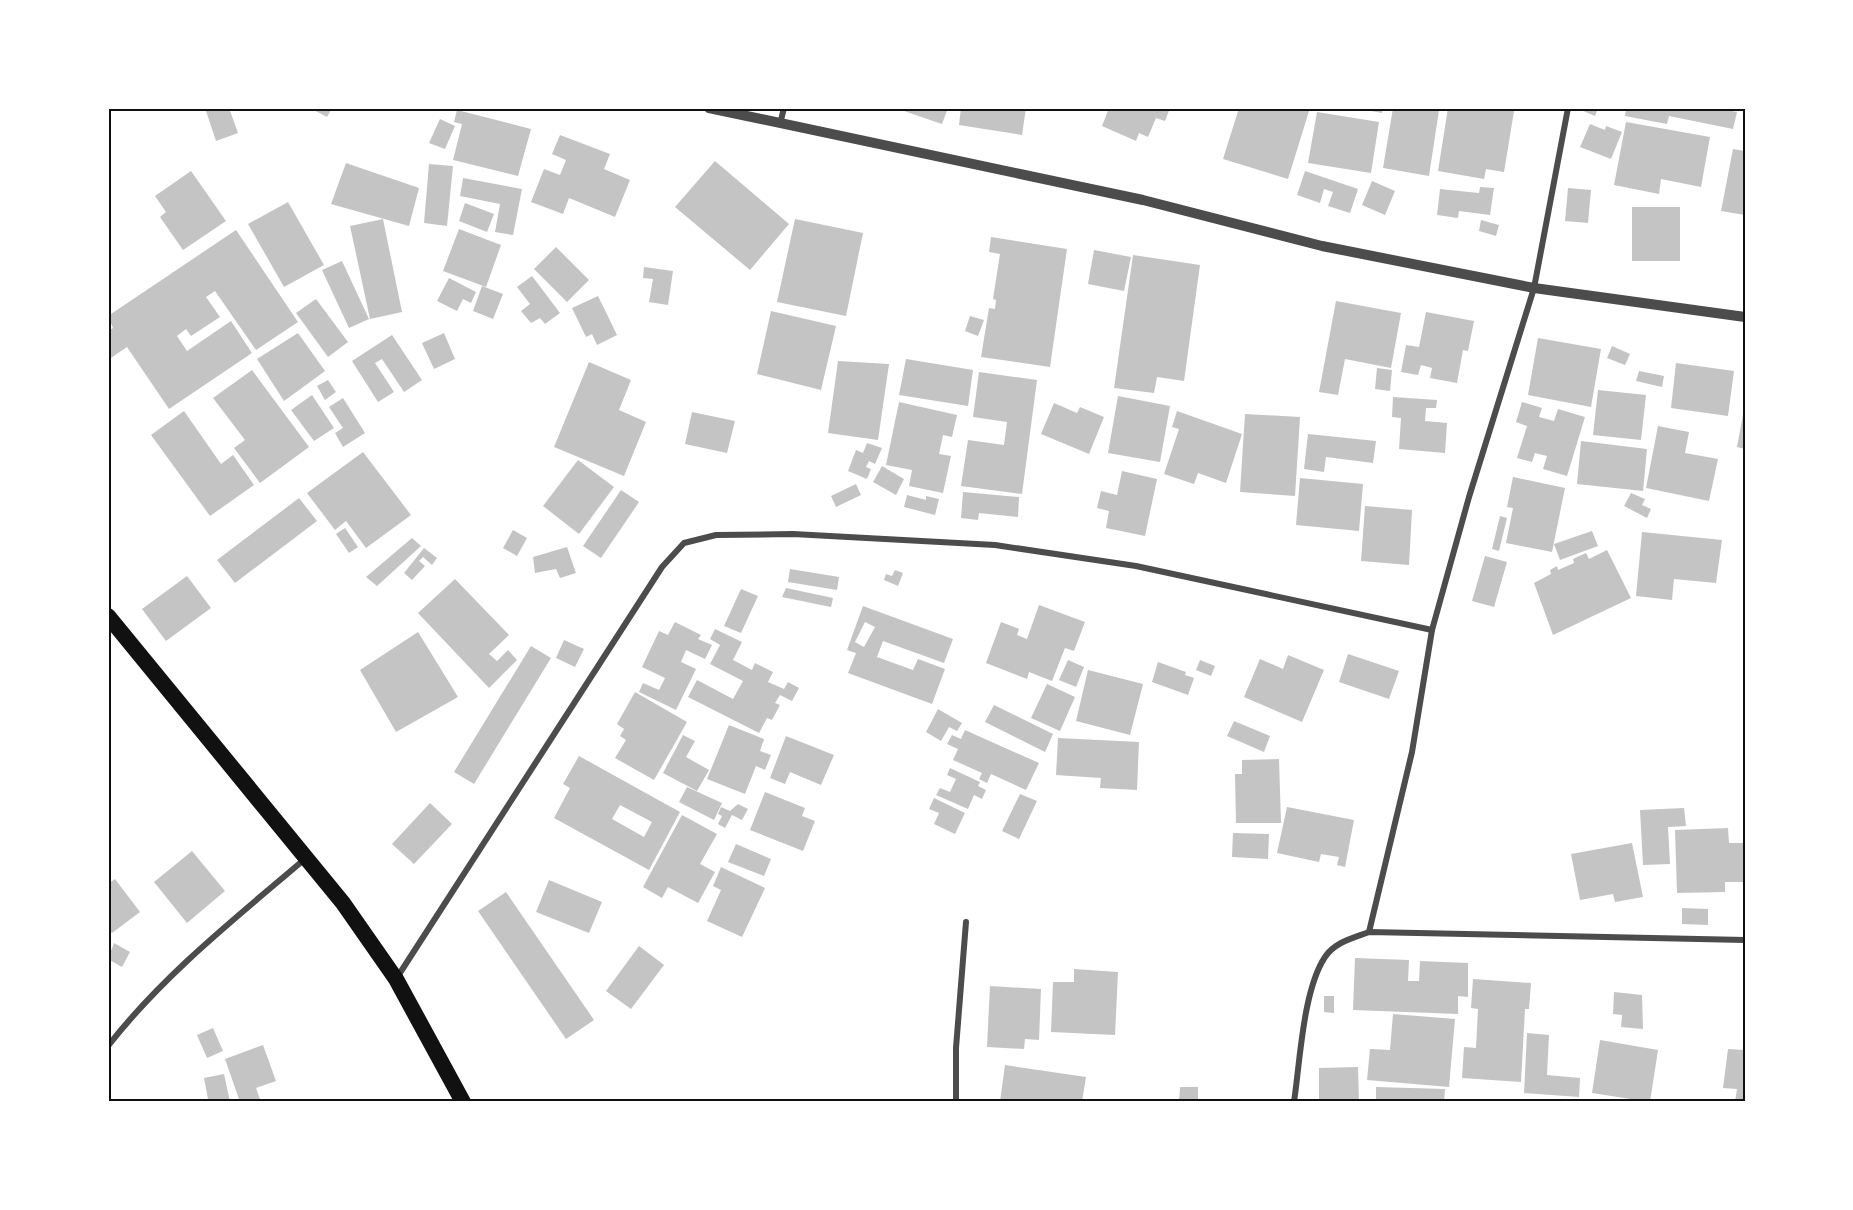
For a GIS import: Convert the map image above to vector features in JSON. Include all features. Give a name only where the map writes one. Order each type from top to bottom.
[{"type":"highway","points":[[108,616],[343,903],[396,980],[463,1102]]},
{"type":"street","points":[[709,108],[1143,200],[1322,246],[1534,288],[1745,317]]},
{"type":"street","points":[[780,124],[784,108]]},
{"type":"street","points":[[1369,932],[1412,752],[1432,630],[1469,497],[1534,288],[1568,108]]},
{"type":"street","points":[[396,980],[656,576],[684,543],[716,535],[793,534],[995,545],[1136,566],[1432,630]]},
{"type":"street","points":[[108,1046],[126,1023],[193,955],[306,858]]},
{"type":"street","points":[[956,1102],[956,1048],[966,922]]},
{"type":"street","points":[[1294,1102],[1311,990],[1326,956],[1342,941],[1369,932],[1745,940]]},
{"type":"building","points":[[205,108],[229,108],[238,133],[216,141]]},
{"type":"building","points":[[310,108],[332,108],[327,117]]},
{"type":"building","points":[[906,108],[948,108],[942,124],[904,111]]},
{"type":"building","points":[[961,108],[1026,108],[1022,135],[959,125]]},
{"type":"building","points":[[1109,108],[1170,108],[1165,121],[1156,118],[1148,137],[1139,133],[1136,141],[1102,126]]},
{"type":"building","points":[[1239,108],[1310,108],[1288,179],[1223,159]]},
{"type":"building","points":[[1366,108],[1383,108],[1382,113],[1366,110]]},
{"type":"building","points":[[1393,108],[1439,110],[1429,176],[1383,168]]},
{"type":"building","points":[[1448,108],[1497,108],[1514,111],[1504,172],[1486,169],[1484,179],[1438,171]]},
{"type":"building","points":[[1582,108],[1598,108],[1595,116],[1581,110]]},
{"type":"building","points":[[1626,108],[1718,108],[1737,112],[1733,129],[1669,116],[1667,124],[1625,116]]},
{"type":"building","points":[[457,110],[531,129],[518,176],[453,160],[462,124],[454,122]]},
{"type":"building","points":[[1317,112],[1379,122],[1371,173],[1308,163]]},
{"type":"building","points":[[440,119],[455,126],[445,149],[429,143]]},
{"type":"building","points":[[1626,122],[1710,137],[1701,187],[1661,179],[1659,194],[1614,185]]},
{"type":"building","points":[[1590,124],[1605,130],[1606,126],[1622,132],[1611,159],[1580,147]]},
{"type":"building","points":[[560,135],[610,154],[604,169],[630,180],[615,217],[569,198],[563,214],[531,202],[544,169],[560,175],[566,160],[552,154]]},
{"type":"building","points":[[1733,149],[1745,151],[1745,215],[1721,211]]},
{"type":"building","points":[[715,161],[789,224],[750,270],[675,207]]},
{"type":"building","points":[[346,163],[419,188],[409,226],[331,204]]},
{"type":"building","points":[[429,164],[453,166],[447,226],[424,223]]},
{"type":"building","points":[[191,171],[226,221],[183,250],[160,217],[166,212],[155,196]]},
{"type":"building","points":[[1305,171],[1358,189],[1350,213],[1328,206],[1333,192],[1324,189],[1320,203],[1297,195]]},
{"type":"building","points":[[463,178],[522,189],[513,235],[495,232],[500,204],[460,196]]},
{"type":"building","points":[[1372,181],[1395,191],[1385,215],[1362,205]]},
{"type":"building","points":[[1480,187],[1494,188],[1490,215],[1459,211],[1458,218],[1437,215],[1440,189],[1479,193]]},
{"type":"building","points":[[1568,188],[1591,190],[1588,223],[1565,221]]},
{"type":"building","points":[[288,202],[324,265],[284,287],[248,224]]},
{"type":"building","points":[[465,203],[494,214],[487,232],[459,221]]},
{"type":"building","points":[[1632,207],[1680,207],[1680,261],[1632,261]]},
{"type":"building","points":[[383,219],[402,312],[370,319],[350,226]]},
{"type":"building","points":[[795,219],[863,233],[846,316],[777,302]]},
{"type":"building","points":[[1481,220],[1499,225],[1496,236],[1479,231]]},
{"type":"building","points":[[459,229],[501,245],[486,287],[443,271]]},
{"type":"building","points":[[236,230],[298,322],[256,350],[215,291],[206,297],[220,317],[191,336],[186,329],[177,336],[187,351],[231,321],[252,353],[169,409],[127,347],[108,360],[108,331],[113,328],[108,316]]},
{"type":"building","points":[[991,237],[1067,249],[1050,367],[981,357],[989,308],[995,309],[996,300],[993,299],[1000,254],[989,252]]},
{"type":"building","points":[[556,247],[589,280],[567,302],[534,269]]},
{"type":"building","points":[[1094,250],[1131,257],[1124,291],[1088,284]]},
{"type":"building","points":[[1133,255],[1200,265],[1184,381],[1157,377],[1154,393],[1114,388]]},
{"type":"building","points":[[342,261],[369,319],[349,328],[322,270]]},
{"type":"building","points":[[644,267],[673,271],[668,305],[649,302],[653,279],[643,278]]},
{"type":"building","points":[[532,276],[560,313],[545,324],[540,318],[531,323],[521,311],[530,304],[517,287]]},
{"type":"building","points":[[449,278],[476,292],[471,303],[463,299],[457,311],[437,301]]},
{"type":"building","points":[[482,286],[503,294],[493,319],[473,311]]},
{"type":"building","points":[[598,296],[617,335],[597,345],[592,334],[586,337],[572,308]]},
{"type":"building","points":[[316,299],[348,342],[328,357],[296,313]]},
{"type":"building","points":[[1336,301],[1401,313],[1391,368],[1345,359],[1338,395],[1319,392]]},
{"type":"building","points":[[771,311],[836,326],[821,390],[757,374]]},
{"type":"building","points":[[1426,312],[1474,321],[1468,351],[1463,350],[1457,383],[1430,378],[1432,368],[1421,365],[1418,375],[1401,372],[1406,345],[1419,347]]},
{"type":"building","points":[[970,316],[984,320],[978,336],[965,331]]},
{"type":"building","points":[[298,333],[325,371],[284,401],[257,359]]},
{"type":"building","points":[[444,333],[455,359],[434,369],[422,343]]},
{"type":"building","points":[[392,335],[422,380],[404,392],[382,359],[375,363],[394,392],[378,402],[352,361]]},
{"type":"building","points":[[1538,338],[1601,349],[1591,407],[1528,395]]},
{"type":"building","points":[[1612,346],[1630,354],[1625,365],[1607,358]]},
{"type":"building","points":[[906,359],[973,370],[968,406],[899,395]]},
{"type":"building","points":[[838,361],[889,364],[878,440],[828,433]]},
{"type":"building","points":[[589,362],[631,380],[619,410],[646,422],[624,476],[554,447]]},
{"type":"building","points":[[1676,363],[1734,371],[1728,416],[1671,408]]},
{"type":"building","points":[[1377,368],[1392,370],[1390,391],[1375,389]]},
{"type":"building","points":[[252,370],[309,447],[260,483],[234,448],[245,440],[213,398]]},
{"type":"building","points":[[1639,371],[1664,376],[1662,387],[1636,381]]},
{"type":"building","points":[[979,372],[1037,380],[1022,494],[961,486],[968,440],[1004,445],[1007,422],[973,417]]},
{"type":"building","points":[[328,380],[336,392],[325,400],[317,386]]},
{"type":"building","points":[[1598,390],[1646,395],[1641,440],[1593,435]]},
{"type":"building","points":[[312,395],[334,428],[314,441],[291,410]]},
{"type":"building","points":[[1118,396],[1170,406],[1160,462],[1108,453]]},
{"type":"building","points":[[1393,397],[1437,400],[1436,408],[1426,408],[1425,421],[1447,423],[1445,453],[1399,449],[1401,418],[1392,417]]},
{"type":"building","points":[[343,398],[365,433],[343,447],[335,433],[343,428],[329,407]]},
{"type":"building","points":[[899,402],[957,415],[952,437],[943,435],[939,454],[951,456],[943,493],[909,486],[912,470],[886,465]]},
{"type":"building","points":[[1522,402],[1542,408],[1539,417],[1554,421],[1558,409],[1585,417],[1567,476],[1543,469],[1547,456],[1535,453],[1532,462],[1517,458],[1527,426],[1516,422]]},
{"type":"building","points":[[1054,403],[1077,413],[1080,407],[1104,417],[1089,454],[1041,434]]},
{"type":"building","points":[[1745,409],[1745,449],[1737,447]]},
{"type":"building","points":[[184,411],[221,464],[233,455],[254,485],[210,516],[151,435]]},
{"type":"building","points":[[1177,411],[1242,434],[1226,483],[1198,473],[1194,484],[1164,474],[1179,429],[1172,427]]},
{"type":"building","points":[[692,412],[735,421],[727,453],[685,444]]},
{"type":"building","points":[[1245,414],[1300,417],[1295,496],[1240,492]]},
{"type":"building","points":[[1658,426],[1689,432],[1685,453],[1718,459],[1709,501],[1646,488]]},
{"type":"building","points":[[1308,434],[1376,441],[1373,463],[1326,457],[1324,472],[1304,469]]},
{"type":"building","points":[[1581,441],[1647,449],[1643,491],[1577,484]]},
{"type":"building","points":[[867,443],[882,448],[875,464],[869,461],[866,467],[871,469],[867,479],[848,471],[856,450],[863,453]]},
{"type":"building","points":[[363,452],[411,515],[366,548],[346,521],[335,530],[307,493]]},
{"type":"building","points":[[578,460],[614,487],[579,534],[543,506]]},
{"type":"building","points":[[882,466],[904,479],[896,495],[873,482]]},
{"type":"building","points":[[1122,471],[1157,479],[1145,536],[1106,528],[1109,511],[1097,508],[1101,491],[1117,495]]},
{"type":"building","points":[[1513,477],[1565,488],[1552,552],[1506,543],[1513,508],[1507,507]]},
{"type":"building","points":[[1300,478],[1363,484],[1359,531],[1296,525]]},
{"type":"building","points":[[856,484],[861,495],[836,507],[831,496]]},
{"type":"building","points":[[621,490],[639,502],[601,558],[583,546]]},
{"type":"building","points":[[963,492],[1019,497],[1018,517],[979,513],[978,520],[961,518]]},
{"type":"building","points":[[1631,493],[1645,499],[1642,505],[1651,509],[1647,518],[1624,506]]},
{"type":"building","points":[[907,495],[926,500],[926,496],[939,499],[935,515],[904,507]]},
{"type":"building","points":[[299,498],[317,521],[235,583],[217,560]]},
{"type":"building","points":[[1365,506],[1412,510],[1409,565],[1361,561]]},
{"type":"building","points":[[1500,516],[1507,518],[1499,551],[1492,549]]},
{"type":"building","points":[[345,528],[358,547],[349,553],[336,534]]},
{"type":"building","points":[[513,530],[527,538],[517,556],[503,548]]},
{"type":"building","points":[[1592,531],[1598,546],[1560,560],[1554,544]]},
{"type":"building","points":[[1642,532],[1722,540],[1716,583],[1674,579],[1672,600],[1636,596]]},
{"type":"building","points":[[412,538],[421,546],[377,586],[366,577]]},
{"type":"building","points":[[567,547],[576,573],[560,578],[556,569],[535,573],[533,557]]},
{"type":"building","points":[[424,548],[437,558],[432,565],[423,557],[419,561],[425,566],[412,580],[404,573]]},
{"type":"building","points":[[1607,550],[1631,598],[1553,635],[1534,583],[1551,574],[1550,570],[1557,566],[1558,570],[1574,563],[1573,559],[1586,553],[1589,559]]},
{"type":"building","points":[[1485,556],[1507,562],[1494,607],[1472,601]]},
{"type":"building","points":[[790,569],[839,577],[837,590],[788,582]]},
{"type":"building","points":[[895,570],[903,573],[898,586],[884,580],[886,574],[892,576]]},
{"type":"building","points":[[187,576],[211,608],[166,641],[142,609]]},
{"type":"building","points":[[455,579],[509,635],[489,654],[497,661],[508,650],[517,660],[489,688],[418,613]]},
{"type":"building","points":[[786,588],[833,598],[831,607],[782,597]]},
{"type":"building","points":[[741,589],[758,596],[741,633],[724,626]]},
{"type":"building","points":[[1039,605],[1085,622],[1074,651],[1065,648],[1052,681],[1029,672],[1027,679],[986,663],[1001,622],[1019,629],[1017,635],[1027,639]]},
{"type":"building","points":[[863,606],[953,639],[944,663],[883,641],[877,657],[913,670],[918,659],[945,669],[932,704],[848,673],[856,653],[847,650]],"holes":[[[865,622],[875,627],[864,647],[855,642]]]},
{"type":"building","points":[[675,622],[701,635],[698,639],[712,645],[705,659],[686,650],[681,662],[696,669],[676,710],[639,692],[643,683],[659,690],[665,678],[642,667],[659,631],[668,635]]},
{"type":"building","points":[[715,629],[742,642],[733,660],[752,670],[755,663],[773,672],[768,682],[784,689],[788,682],[799,688],[792,701],[780,695],[775,703],[780,705],[772,720],[767,718],[759,733],[688,697],[697,680],[733,699],[743,681],[710,664],[720,645],[710,639]]},
{"type":"building","points":[[418,632],[458,697],[396,732],[360,670]]},
{"type":"building","points":[[564,640],[584,649],[575,667],[556,658]]},
{"type":"building","points":[[531,646],[551,658],[474,784],[454,772]]},
{"type":"building","points":[[1348,654],[1399,671],[1389,699],[1339,682]]},
{"type":"building","points":[[1288,655],[1324,670],[1302,722],[1244,697],[1260,659],[1283,669]]},
{"type":"building","points":[[1068,660],[1084,667],[1076,687],[1059,680]]},
{"type":"building","points":[[1200,660],[1215,666],[1211,676],[1196,670]]},
{"type":"building","points":[[1158,662],[1186,672],[1185,675],[1194,678],[1188,695],[1152,682]]},
{"type":"building","points":[[1088,670],[1143,684],[1130,735],[1076,721]]},
{"type":"building","points":[[1047,684],[1075,697],[1060,731],[1031,718]]},
{"type":"building","points":[[635,692],[687,722],[654,780],[615,758],[626,740],[620,736],[624,729],[617,724]]},
{"type":"building","points":[[994,705],[1053,734],[1045,752],[985,722]]},
{"type":"building","points":[[938,709],[962,723],[957,731],[949,727],[941,741],[926,732]]},
{"type":"building","points":[[1234,721],[1270,736],[1264,752],[1227,736]]},
{"type":"building","points":[[729,725],[764,739],[760,751],[771,755],[765,770],[756,766],[745,794],[707,779]]},
{"type":"building","points":[[965,730],[1039,763],[1026,790],[991,774],[987,783],[979,779],[982,773],[953,760],[958,749],[947,744],[952,735],[961,739]]},
{"type":"building","points":[[683,735],[695,741],[686,757],[709,770],[697,791],[663,773]]},
{"type":"building","points":[[786,736],[834,755],[821,785],[790,772],[785,784],[770,778]]},
{"type":"building","points":[[1058,738],[1139,742],[1137,790],[1100,788],[1101,778],[1056,775]]},
{"type":"building","points":[[579,756],[680,812],[649,870],[554,818],[570,788],[563,784]],"holes":[[[620,805],[652,822],[644,837],[612,819]]]},
{"type":"building","points":[[1279,759],[1281,823],[1236,823],[1235,774],[1242,774],[1242,760]]},
{"type":"building","points":[[950,768],[980,782],[978,786],[986,790],[982,799],[974,795],[968,809],[936,795],[940,788],[950,792],[956,779],[947,775]]},
{"type":"building","points":[[687,787],[722,803],[714,820],[679,802]]},
{"type":"building","points":[[765,792],[805,808],[802,816],[815,821],[803,851],[750,830]]},
{"type":"building","points":[[1020,794],[1037,801],[1019,839],[1002,831]]},
{"type":"building","points":[[934,798],[965,813],[955,834],[934,824],[939,813],[929,809]]},
{"type":"building","points":[[430,803],[452,824],[414,864],[392,844]]},
{"type":"building","points":[[738,804],[748,809],[742,820],[732,815],[725,828],[718,824],[722,816],[718,814],[721,807],[730,811]]},
{"type":"building","points":[[1287,807],[1354,820],[1345,867],[1337,865],[1339,857],[1321,854],[1319,862],[1277,853]]},
{"type":"building","points":[[1684,808],[1686,826],[1668,827],[1670,864],[1643,865],[1640,810]]},
{"type":"building","points":[[682,815],[717,834],[700,864],[715,872],[698,903],[668,887],[662,898],[643,887]]},
{"type":"building","points":[[1728,828],[1729,843],[1744,843],[1745,882],[1725,882],[1725,892],[1677,893],[1675,830]]},
{"type":"building","points":[[1233,833],[1269,834],[1268,859],[1232,857]]},
{"type":"building","points":[[1632,843],[1643,897],[1615,902],[1613,894],[1580,900],[1571,854]]},
{"type":"building","points":[[736,844],[771,859],[764,876],[728,862]]},
{"type":"building","points":[[192,851],[225,891],[187,923],[154,882]]},
{"type":"building","points":[[721,867],[765,888],[742,937],[707,921],[721,890],[713,886]]},
{"type":"building","points":[[115,879],[140,912],[112,933],[108,929],[108,884]]},
{"type":"building","points":[[549,880],[602,902],[589,933],[536,912]]},
{"type":"building","points":[[506,892],[594,1020],[566,1039],[478,911]]},
{"type":"building","points":[[1682,908],[1708,909],[1708,925],[1682,924]]},
{"type":"building","points":[[114,943],[130,952],[122,967],[108,959]]},
{"type":"building","points":[[639,946],[664,965],[631,1009],[606,991]]},
{"type":"building","points":[[1355,958],[1409,960],[1408,981],[1419,981],[1420,961],[1468,963],[1468,997],[1458,996],[1458,1014],[1353,1010]]},
{"type":"building","points":[[1074,969],[1118,972],[1115,1035],[1051,1032],[1053,982],[1074,982]]},
{"type":"building","points":[[1473,979],[1531,983],[1529,1009],[1525,1009],[1521,1082],[1462,1078],[1464,1047],[1476,1048],[1478,1009],[1471,1008]]},
{"type":"building","points":[[990,986],[1041,989],[1039,1040],[1025,1039],[1024,1049],[987,1047]]},
{"type":"building","points":[[1614,992],[1642,995],[1643,1029],[1621,1027],[1622,1015],[1613,1014]]},
{"type":"building","points":[[1324,996],[1334,996],[1334,1013],[1324,1012]]},
{"type":"building","points":[[1393,1014],[1455,1019],[1449,1087],[1367,1080],[1370,1049],[1390,1050]]},
{"type":"building","points":[[213,1028],[223,1051],[207,1058],[197,1035]]},
{"type":"building","points":[[1527,1033],[1549,1035],[1547,1075],[1580,1078],[1579,1097],[1524,1093]]},
{"type":"building","points":[[1600,1040],[1658,1050],[1650,1102],[1592,1093]]},
{"type":"building","points":[[263,1045],[276,1081],[256,1088],[261,1102],[240,1102],[225,1059]]},
{"type":"building","points":[[1728,1049],[1745,1050],[1745,1102],[1735,1102],[1737,1089],[1723,1088]]},
{"type":"building","points":[[1005,1065],[1086,1077],[1082,1102],[1000,1102]]},
{"type":"building","points":[[1358,1067],[1359,1102],[1319,1102],[1319,1068]]},
{"type":"building","points":[[224,1074],[230,1102],[197,1102],[208,1099],[204,1078]]},
{"type":"building","points":[[1180,1087],[1198,1087],[1198,1102],[1179,1102]]},
{"type":"building","points":[[1376,1087],[1445,1089],[1444,1102],[1376,1102]]}]
